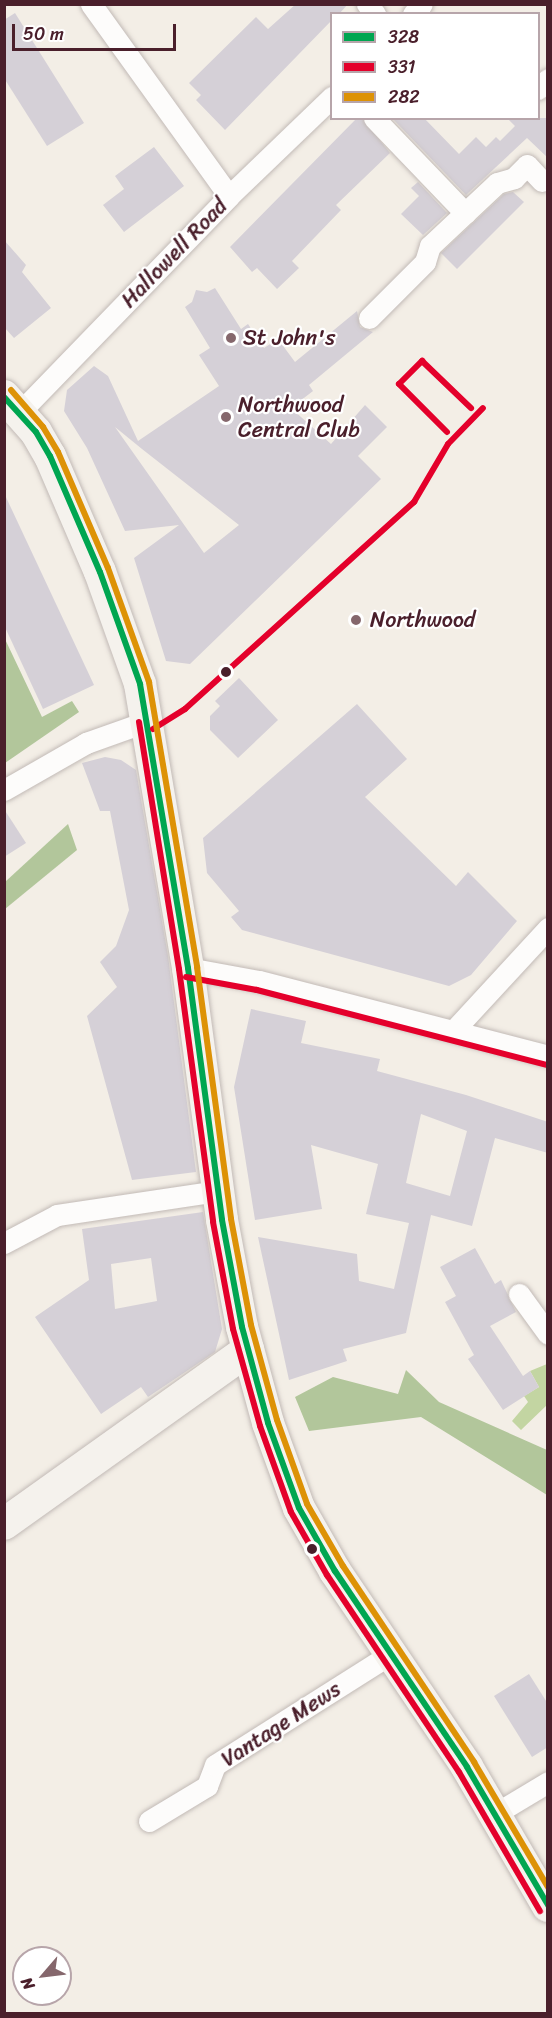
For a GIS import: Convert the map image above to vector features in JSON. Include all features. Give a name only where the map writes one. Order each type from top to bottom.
[{"type":"main road","points":[[12,405],[45,448],[73,506],[132,656],[156,764],[172,883],[188,968],[218,1191],[248,1350],[268,1423],[299,1508],[335,1571],[392,1653],[548,1906]]},
{"type":"main road","points":[[4,1524],[248,1350]]},
{"type":"street","points":[[91,4],[229,196]]},
{"type":"street","name":"Hallowell Road","points":[[12,405],[330,99]]},
{"type":"street","points":[[376,120],[465,213]]},
{"type":"street","points":[[369,318],[425,262],[430,246],[497,183],[514,178],[527,165],[542,181]]},
{"type":"street","points":[[4,790],[86,743],[148,721]]},
{"type":"street","points":[[454,1029],[548,928]]},
{"type":"street","points":[[188,968],[251,979],[454,1029],[548,1056]]},
{"type":"street","points":[[4,1243],[57,1215],[218,1191]]},
{"type":"street","points":[[519,1294],[548,1334]]},
{"type":"street","name":"Vantage Mews","points":[[149,1821],[207,1786],[215,1765],[392,1653]]},
{"type":"street","points":[[493,1815],[548,1782]]},
{"type":"green space","points":[[4,637],[42,717],[72,701],[79,712],[5,763]]},
{"type":"green space","points":[[68,824],[77,850],[5,909],[5,882]]},
{"type":"green space","points":[[547,1364],[547,1405],[521,1430],[512,1421],[528,1402],[524,1396],[539,1387],[530,1371]]},
{"type":"green space","points":[[406,1370],[439,1402],[547,1450],[547,1495],[421,1417],[309,1431],[295,1397],[333,1377],[398,1394]]},
{"type":"building","points":[[296,4],[348,4],[341,12],[330,12],[330,22],[225,130],[196,100],[201,95],[189,83],[256,17],[268,29]]},
{"type":"building","points":[[15,13],[84,123],[47,146],[4,78],[4,20]]},
{"type":"building","points":[[548,118],[548,158],[527,138],[466,195],[394,120],[426,120],[459,154],[476,137],[486,147],[496,137],[500,141],[515,126],[509,120]]},
{"type":"building","points":[[355,120],[364,120],[390,153],[336,205],[341,210],[292,261],[299,268],[277,289],[257,268],[252,272],[230,247]]},
{"type":"building","points":[[154,147],[184,186],[124,232],[103,205],[124,189],[115,176]]},
{"type":"building","points":[[418,182],[447,213],[423,235],[401,214],[419,196],[411,188]]},
{"type":"building","points":[[513,192],[524,202],[457,269],[441,253],[504,194]]},
{"type":"building","points":[[4,240],[26,265],[22,272],[51,308],[14,338],[4,327]]},
{"type":"building","points":[[215,288],[241,329],[248,324],[264,348],[278,339],[295,362],[357,311],[360,327],[373,332],[309,385],[313,391],[291,408],[331,444],[365,405],[387,427],[358,456],[381,479],[190,664],[166,661],[134,558],[179,525],[125,531],[87,448],[64,411],[67,390],[94,366],[108,376],[138,441],[219,386],[199,355],[210,348],[185,307],[192,302],[196,290],[207,292]],"holes":[[[115,427],[239,525],[204,553]]]},
{"type":"building","points":[[4,493],[94,685],[43,709],[4,625]]},
{"type":"building","points":[[239,678],[278,720],[238,758],[210,730],[210,716],[220,706],[215,701]]},
{"type":"building","points":[[357,704],[407,759],[365,797],[456,886],[468,872],[517,921],[471,975],[449,986],[242,930],[231,917],[239,911],[207,873],[203,838]]},
{"type":"building","points":[[105,757],[121,760],[136,770],[168,956],[196,1172],[132,1180],[87,1016],[117,987],[100,962],[116,946],[129,910],[110,811],[100,811],[82,763]]},
{"type":"building","points":[[4,809],[26,843],[4,857]]},
{"type":"building","points":[[251,1009],[306,1021],[301,1043],[380,1059],[377,1071],[466,1095],[548,1122],[548,1153],[495,1138],[472,1226],[431,1215],[406,1333],[343,1349],[347,1361],[289,1380],[258,1237],[357,1254],[359,1281],[394,1289],[409,1223],[366,1214],[378,1164],[311,1145],[322,1209],[255,1220],[234,1087]],"holes":[[[421,1114],[467,1131],[450,1196],[406,1183]]]},
{"type":"building","points":[[203,1212],[222,1329],[215,1352],[148,1397],[141,1387],[101,1414],[35,1317],[89,1280],[82,1229]],"holes":[[[151,1258],[157,1301],[115,1309],[111,1264]]]},
{"type":"building","points":[[475,1248],[495,1284],[501,1280],[516,1312],[490,1326],[523,1376],[530,1371],[539,1387],[503,1410],[468,1359],[474,1355],[445,1302],[456,1296],[440,1267]]},
{"type":"building","points":[[529,1674],[548,1704],[548,1747],[532,1757],[494,1696]]},
{"type":"transit line","name":"331","points":[[447,432],[399,384],[422,361],[471,408]]},
{"type":"transit line","name":"282","points":[[11,390],[43,427],[58,452],[108,568],[149,682],[197,967],[231,1219],[251,1325],[277,1420],[307,1504],[343,1566],[474,1762],[548,1887]]},
{"type":"transit line","name":"328","points":[[4,397],[36,432],[50,456],[100,572],[140,684],[188,968],[222,1220],[242,1327],[268,1423],[299,1508],[335,1571],[467,1767],[548,1905]]},
{"type":"transit line","name":"331","points":[[153,729],[185,709],[414,502],[448,444],[483,408]]},
{"type":"transit line","name":"331","points":[[139,722],[179,969],[213,1222],[233,1329],[260,1426],[291,1512],[327,1575],[459,1772],[540,1911]]},
{"type":"transit line","name":"331","points":[[186,977],[257,990],[546,1065]]},
{"type":"place","name":"St John's","points":[[231,338]]},
{"type":"place","name":"Northwood Central Club","points":[[226,417]]},
{"type":"place","name":"Northwood","points":[[356,620]]}]
